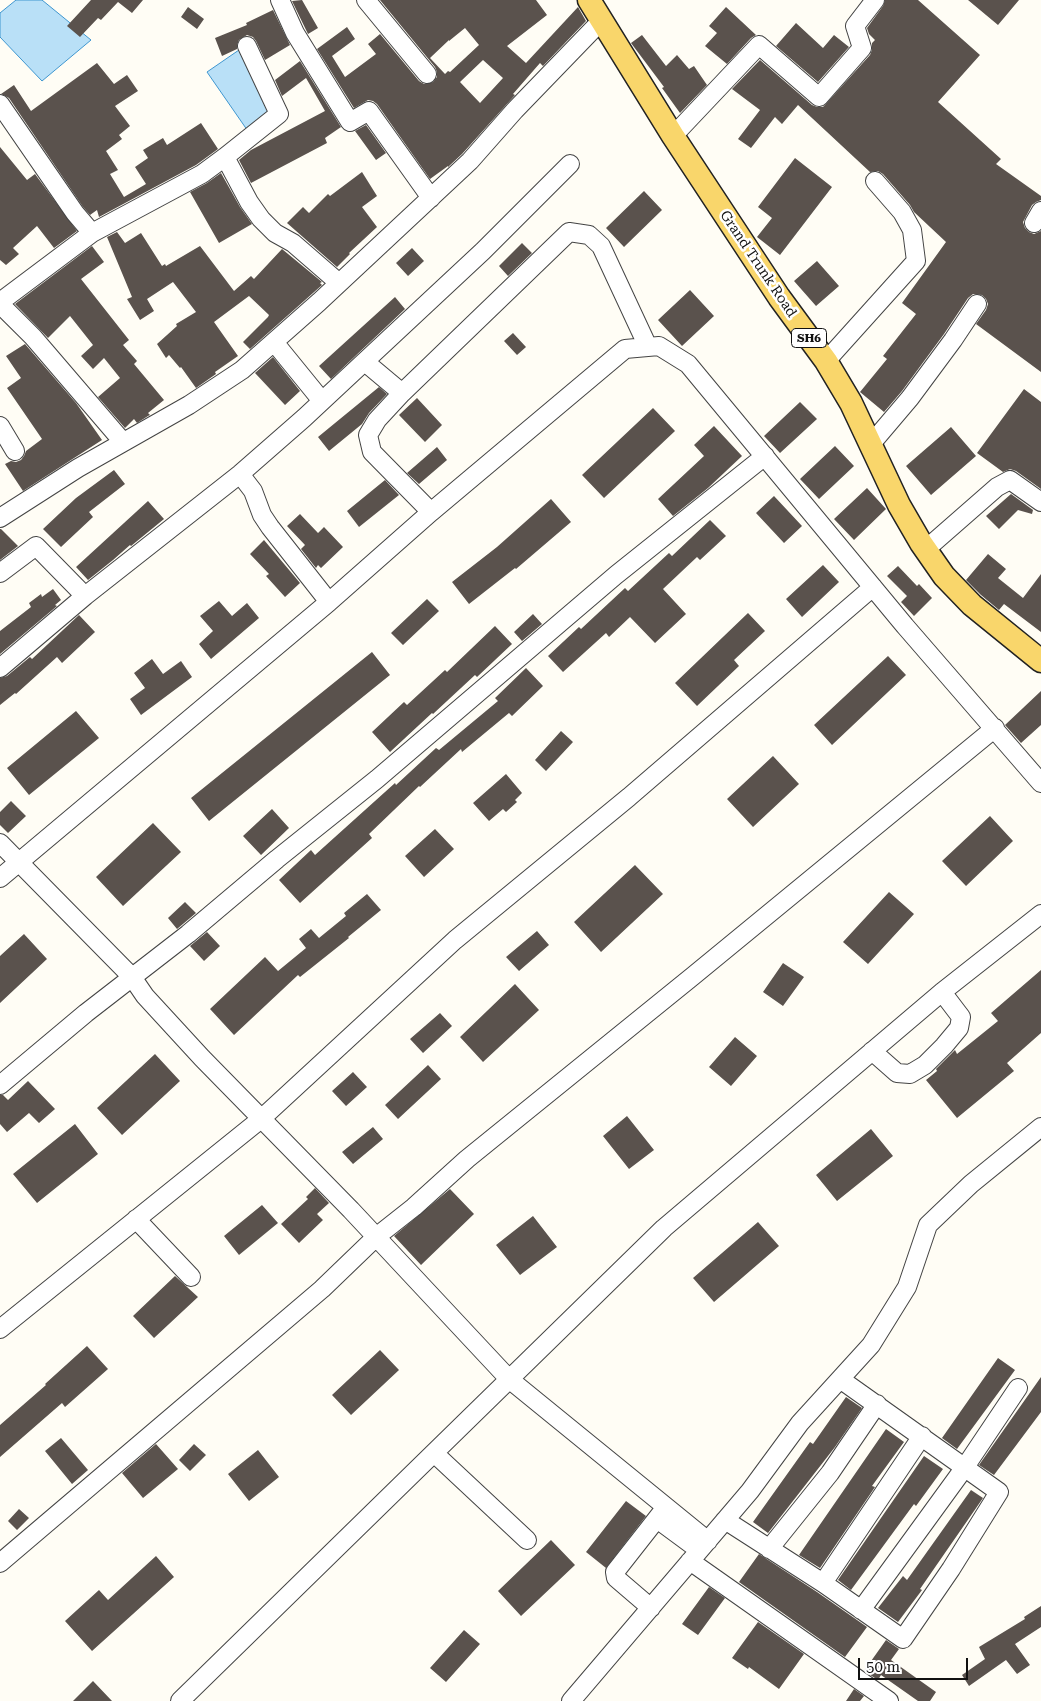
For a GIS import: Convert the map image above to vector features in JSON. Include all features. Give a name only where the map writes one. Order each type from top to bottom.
[{"type":"main road","name":"Grand Trunk Road","points":[[589,0],[673,136],[779,297],[826,361],[850,403],[899,505],[925,550],[944,576],[972,605],[1041,661]]},
{"type":"street","points":[[280,0],[294,33],[350,122],[369,111],[431,198]]},
{"type":"street","points":[[366,0],[427,74]]},
{"type":"street","points":[[673,136],[759,45],[819,96],[862,48],[855,26],[875,0]]},
{"type":"street","points":[[0,518],[78,468],[189,405],[234,375],[274,342],[470,161],[515,110],[602,20]]},
{"type":"street","points":[[123,442],[34,337],[0,303],[92,233],[202,174],[279,114],[247,46]]},
{"type":"street","points":[[0,104],[65,198],[92,233]]},
{"type":"street","points":[[226,157],[249,202],[261,219],[275,233],[293,243],[338,282]]},
{"type":"street","points":[[0,668],[85,596],[240,474],[365,362],[483,251],[570,164]]},
{"type":"street","points":[[826,361],[916,260],[912,230],[909,224],[902,212],[875,181]]},
{"type":"street","points":[[431,512],[372,452],[368,435],[377,420],[402,393],[569,232],[589,235],[601,246],[648,347]]},
{"type":"street","points":[[870,444],[910,398],[977,304]]},
{"type":"street","points":[[274,342],[322,401]]},
{"type":"street","points":[[0,878],[329,602],[431,512],[625,349],[659,346],[688,364],[873,587],[1041,783]]},
{"type":"street","points":[[365,362],[402,393]]},
{"type":"street","points":[[0,426],[15,451]]},
{"type":"street","points":[[0,1085],[86,1013],[188,934],[277,859],[377,779],[616,575],[765,456]]},
{"type":"street","points":[[240,474],[252,491],[262,515],[270,527],[329,602]]},
{"type":"street","points":[[925,550],[997,487],[1010,480],[1041,502]]},
{"type":"street","points":[[0,572],[36,546],[85,596]]},
{"type":"street","points":[[0,1329],[261,1118],[455,940],[629,797],[873,587]]},
{"type":"street","points":[[0,1564],[322,1289],[376,1237],[414,1207],[467,1158],[693,976],[995,728]]},
{"type":"street","points":[[0,843],[132,977],[151,1003],[202,1058],[376,1237],[509,1379],[661,1513],[699,1551],[889,1701]]},
{"type":"street","points":[[180,1701],[664,1228],[942,992],[1041,914]]},
{"type":"street","points":[[872,1051],[897,1072],[910,1074],[925,1065],[959,1028],[961,1017],[942,992]]},
{"type":"street","points":[[571,1701],[750,1491],[800,1423],[871,1345],[907,1287],[928,1225],[971,1184],[1041,1127]]},
{"type":"street","points":[[136,1219],[191,1277]]},
{"type":"street","points":[[725,1520],[823,1583],[903,1639],[952,1569],[999,1492],[840,1379]]},
{"type":"street","points":[[862,1610],[965,1467],[1018,1388]]},
{"type":"street","points":[[769,1549],[830,1473],[876,1404]]},
{"type":"street","points":[[823,1583],[922,1436]]},
{"type":"street","points":[[434,1453],[527,1540]]},
{"type":"street","points":[[650,1608],[616,1578],[615,1572],[661,1513]]},
{"type":"water","points":[[16,0],[42,0],[91,40],[42,81],[0,37],[0,13]]},
{"type":"water","points":[[239,50],[273,115],[252,137],[207,72]]},
{"type":"building","points":[[91,0],[143,0],[132,13],[118,2],[101,20],[98,18],[80,37],[67,26]]},
{"type":"building","points":[[302,0],[318,28],[308,34],[292,1]]},
{"type":"building","points":[[380,0],[536,0],[547,15],[507,46],[526,63],[578,7],[586,21],[543,66],[540,63],[513,94],[515,95],[462,154],[448,167],[430,179],[377,104],[368,100],[354,108],[317,49],[347,27],[355,39],[332,56],[345,77],[376,54],[368,44],[380,34],[419,81],[424,84],[433,82],[437,77],[435,67]],"holes":[[[465,28],[479,45],[450,72],[448,71],[445,74],[430,58]],[[483,60],[503,78],[480,103],[460,82]]]},
{"type":"building","points":[[885,0],[918,0],[980,55],[938,102],[1001,159],[996,164],[1041,196],[1041,200],[1032,205],[1023,222],[1029,232],[1034,234],[1041,231],[1041,372],[976,324],[988,304],[982,295],[973,294],[968,298],[902,391],[884,412],[860,392],[887,359],[883,356],[916,314],[902,303],[946,242],[914,212],[883,174],[878,171],[870,172],[798,105],[782,124],[775,117],[751,148],[738,139],[760,110],[732,89],[760,60],[812,105],[823,107],[870,55],[872,43],[875,40],[869,34],[867,28],[883,6]]},
{"type":"building","points":[[968,0],[1019,0],[998,25]]},
{"type":"building","points":[[188,7],[204,19],[197,29],[181,17]]},
{"type":"building","points":[[726,7],[756,35],[727,64],[705,46],[717,33],[709,26]]},
{"type":"building","points":[[273,10],[290,45],[265,60],[256,41],[253,37],[247,35],[239,40],[237,49],[222,56],[215,38],[247,25],[246,23]]},
{"type":"building","points":[[796,23],[823,48],[834,35],[849,47],[818,82],[776,46]]},
{"type":"building","points":[[642,35],[666,66],[677,55],[689,69],[694,66],[707,85],[680,113],[662,88],[664,87],[631,43]]},
{"type":"building","points":[[300,61],[341,127],[325,138],[327,143],[251,183],[239,160],[251,150],[325,111],[306,78],[282,96],[275,80]]},
{"type":"building","points":[[97,63],[114,84],[127,75],[138,91],[115,106],[130,126],[119,135],[122,139],[106,151],[118,170],[110,174],[124,197],[146,184],[135,167],[148,158],[143,150],[163,138],[167,145],[201,123],[218,149],[196,165],[99,217],[97,210],[90,215],[83,207],[9,98],[1,94],[14,85],[31,111]]},
{"type":"building","points":[[366,125],[386,153],[376,160],[355,131]]},
{"type":"building","points":[[0,147],[27,180],[35,174],[77,231],[54,248],[37,226],[13,248],[19,254],[6,265],[0,260]]},
{"type":"building","points":[[795,158],[832,187],[780,255],[757,237],[772,218],[758,207]]},
{"type":"building","points":[[362,172],[377,196],[362,207],[377,227],[337,267],[287,223],[303,207],[309,213],[328,194],[330,196]]},
{"type":"building","points":[[221,173],[252,224],[219,243],[190,192]]},
{"type":"building","points":[[644,191],[662,210],[624,247],[606,228]]},
{"type":"building","points":[[117,232],[125,243],[141,233],[162,266],[165,264],[166,266],[200,246],[234,291],[251,276],[254,279],[282,249],[322,282],[320,283],[322,285],[250,349],[243,342],[269,315],[249,296],[214,322],[238,356],[196,388],[181,367],[169,355],[166,358],[157,344],[177,326],[176,324],[196,312],[173,282],[147,299],[154,311],[140,320],[127,299],[132,297],[107,237]]},
{"type":"building","points":[[522,243],[532,253],[508,276],[499,266]]},
{"type":"building","points":[[92,246],[104,262],[81,279],[129,340],[123,345],[137,361],[134,364],[164,400],[148,413],[150,415],[137,423],[134,419],[125,428],[98,397],[120,378],[104,358],[93,369],[81,356],[93,345],[70,316],[48,338],[15,304]]},
{"type":"building","points":[[412,248],[424,261],[408,276],[396,263]]},
{"type":"building","points":[[817,261],[839,286],[816,306],[794,281]]},
{"type":"building","points":[[690,290],[714,316],[682,346],[658,320]]},
{"type":"building","points":[[395,297],[405,309],[331,379],[319,366]]},
{"type":"building","points":[[513,333],[526,347],[517,355],[504,341]]},
{"type":"building","points":[[25,344],[76,403],[102,440],[23,491],[5,464],[21,460],[26,451],[42,439],[7,388],[21,378],[6,356]]},
{"type":"building","points":[[273,357],[300,391],[285,405],[255,373]]},
{"type":"building","points":[[379,387],[387,394],[369,413],[362,424],[329,451],[318,437]]},
{"type":"building","points":[[1024,389],[1041,402],[1041,489],[1016,471],[1010,469],[1003,472],[977,453]]},
{"type":"building","points":[[417,398],[442,425],[425,442],[399,415]]},
{"type":"building","points":[[800,402],[817,419],[780,453],[764,436]]},
{"type":"building","points":[[653,408],[675,431],[604,498],[582,475]]},
{"type":"building","points":[[714,426],[742,456],[708,488],[673,516],[658,499],[704,456],[694,445]]},
{"type":"building","points":[[951,427],[976,456],[931,495],[906,466]]},
{"type":"building","points":[[835,446],[854,466],[819,499],[800,479]]},
{"type":"building","points":[[437,447],[447,460],[419,484],[407,473]]},
{"type":"building","points":[[114,470],[125,484],[89,512],[93,517],[61,547],[43,529],[76,498]]},
{"type":"building","points":[[385,480],[399,495],[359,527],[347,511]]},
{"type":"building","points":[[867,488],[886,509],[854,540],[834,519]]},
{"type":"building","points":[[1011,494],[1033,510],[1032,514],[1018,510],[999,529],[986,516]]},
{"type":"building","points":[[774,496],[802,526],[784,543],[756,513]]},
{"type":"building","points":[[551,499],[571,522],[516,569],[469,604],[452,582],[497,547]]},
{"type":"building","points":[[148,501],[164,519],[88,580],[76,567]]},
{"type":"building","points":[[300,514],[318,533],[324,527],[343,547],[321,568],[318,565],[316,568],[301,549],[305,545],[287,526]]},
{"type":"building","points":[[710,520],[726,536],[700,560],[697,557],[663,589],[686,614],[655,643],[630,617],[609,637],[606,633],[563,672],[548,656],[579,627],[581,629],[625,588],[628,591],[669,553],[672,556]]},
{"type":"building","points":[[0,529],[18,546],[0,560]]},
{"type":"building","points":[[264,540],[300,583],[285,597],[266,576],[269,574],[250,554]]},
{"type":"building","points":[[988,554],[1006,569],[998,578],[1023,598],[1041,574],[1041,632],[1004,604],[999,610],[966,580]]},
{"type":"building","points":[[823,565],[839,582],[802,617],[786,599]]},
{"type":"building","points":[[898,566],[917,586],[919,584],[932,598],[914,616],[901,602],[907,596],[887,576]]},
{"type":"building","points":[[53,589],[61,600],[55,605],[57,606],[0,654],[0,631],[31,607],[29,603],[41,594],[42,597]]},
{"type":"building","points":[[427,599],[439,611],[403,645],[391,633]]},
{"type":"building","points":[[219,601],[232,616],[247,603],[259,618],[211,659],[199,644],[213,631],[200,616]]},
{"type":"building","points":[[748,613],[765,631],[734,660],[739,666],[697,706],[675,683]]},
{"type":"building","points":[[533,614],[542,624],[522,641],[514,632]]},
{"type":"building","points":[[79,615],[95,632],[62,663],[57,657],[16,694],[0,705],[0,678],[7,676],[30,657],[32,659]]},
{"type":"building","points":[[495,626],[512,644],[477,677],[475,675],[390,752],[372,732],[404,702],[407,705],[445,670],[447,672]]},
{"type":"building","points":[[372,652],[390,675],[209,821],[191,798]]},
{"type":"building","points":[[888,656],[906,675],[832,745],[814,725]]},
{"type":"building","points":[[152,659],[163,674],[181,661],[192,677],[141,715],[130,699],[145,688],[134,673]]},
{"type":"building","points":[[526,668],[543,686],[512,716],[509,713],[462,752],[461,749],[419,786],[369,834],[372,838],[300,903],[279,880],[311,850],[315,855],[436,748],[439,750],[498,701],[495,698]]},
{"type":"building","points":[[1041,691],[1041,725],[1021,743],[1005,725]]},
{"type":"building","points":[[76,711],[99,738],[29,795],[7,768]]},
{"type":"building","points":[[561,731],[573,742],[546,771],[535,760]]},
{"type":"building","points":[[773,756],[799,784],[753,827],[727,799]]},
{"type":"building","points":[[506,774],[522,793],[515,800],[517,802],[506,812],[503,809],[489,821],[473,803]]},
{"type":"building","points":[[11,801],[26,816],[8,833],[0,825],[0,812]]},
{"type":"building","points":[[272,809],[289,828],[261,855],[243,836]]},
{"type":"building","points":[[990,816],[1013,841],[966,886],[942,861]]},
{"type":"building","points":[[153,823],[181,852],[123,906],[96,877]]},
{"type":"building","points":[[435,829],[454,849],[424,877],[405,856]]},
{"type":"building","points":[[635,865],[663,894],[601,952],[574,922]]},
{"type":"building","points":[[889,892],[914,914],[868,964],[843,942]]},
{"type":"building","points":[[367,894],[381,910],[300,977],[298,975],[234,1035],[210,1009],[265,957],[278,971],[306,948],[299,939],[311,929],[319,938],[346,916],[344,913]]},
{"type":"building","points":[[185,902],[196,913],[177,929],[168,918]]},
{"type":"building","points":[[537,931],[549,945],[519,971],[506,957]]},
{"type":"building","points":[[207,932],[220,946],[204,961],[190,946]]},
{"type":"building","points":[[24,934],[47,959],[0,1003],[0,956]]},
{"type":"building","points":[[783,963],[804,977],[783,1006],[763,992]]},
{"type":"building","points":[[1041,970],[1041,1033],[1007,1063],[1014,1071],[957,1118],[926,1080],[937,1071],[936,1069],[955,1050],[957,1054],[998,1021],[991,1013]]},
{"type":"building","points":[[515,984],[539,1010],[483,1062],[460,1037]]},
{"type":"building","points":[[440,1013],[452,1026],[423,1053],[410,1039]]},
{"type":"building","points":[[735,1037],[757,1056],[731,1086],[709,1067]]},
{"type":"building","points":[[155,1054],[180,1081],[122,1135],[97,1108]]},
{"type":"building","points":[[428,1065],[441,1079],[398,1119],[385,1105]]},
{"type":"building","points":[[353,1072],[367,1087],[346,1106],[332,1091]]},
{"type":"building","points":[[28,1081],[55,1109],[39,1123],[29,1113],[7,1132],[0,1124],[0,1095],[3,1095],[8,1100]]},
{"type":"building","points":[[627,1116],[654,1150],[629,1169],[603,1136]]},
{"type":"building","points":[[75,1124],[98,1154],[37,1203],[13,1174]]},
{"type":"building","points":[[373,1127],[383,1139],[353,1164],[342,1152]]},
{"type":"building","points":[[871,1129],[893,1156],[837,1201],[816,1175]]},
{"type":"building","points":[[315,1188],[329,1203],[317,1214],[323,1220],[299,1243],[281,1224],[308,1199],[306,1197]]},
{"type":"building","points":[[450,1189],[474,1214],[421,1265],[394,1236]]},
{"type":"building","points":[[262,1205],[278,1223],[239,1255],[224,1236]]},
{"type":"building","points":[[533,1216],[557,1247],[520,1275],[496,1245]]},
{"type":"building","points":[[758,1222],[779,1246],[714,1302],[693,1278]]},
{"type":"building","points":[[175,1276],[198,1297],[154,1338],[133,1316]]},
{"type":"building","points":[[87,1346],[108,1369],[65,1407],[62,1403],[0,1457],[0,1425]]},
{"type":"building","points":[[380,1350],[399,1370],[351,1415],[332,1395]]},
{"type":"building","points":[[998,1358],[1015,1370],[957,1449],[942,1438]]},
{"type":"building","points":[[1041,1377],[1041,1412],[994,1475],[979,1465]]},
{"type":"building","points":[[846,1397],[862,1408],[835,1447],[768,1533],[753,1522],[810,1442],[813,1444]]},
{"type":"building","points":[[886,1429],[904,1442],[872,1486],[875,1487],[820,1568],[799,1555]]},
{"type":"building","points":[[61,1438],[88,1470],[72,1484],[45,1451]]},
{"type":"building","points":[[156,1444],[178,1469],[143,1498],[122,1473]]},
{"type":"building","points":[[194,1444],[206,1455],[190,1471],[179,1460]]},
{"type":"building","points":[[258,1450],[279,1477],[249,1501],[228,1474]]},
{"type":"building","points":[[924,1456],[943,1469],[916,1506],[914,1504],[851,1590],[838,1580]]},
{"type":"building","points":[[971,1490],[983,1498],[920,1589],[922,1590],[898,1622],[878,1608],[903,1576],[907,1580]]},
{"type":"building","points":[[626,1501],[646,1516],[606,1568],[586,1552]]},
{"type":"building","points":[[19,1509],[29,1518],[17,1530],[8,1521]]},
{"type":"building","points":[[551,1540],[575,1565],[521,1616],[498,1591]]},
{"type":"building","points":[[759,1554],[867,1627],[845,1657],[739,1582]]},
{"type":"building","points":[[156,1556],[174,1577],[92,1651],[65,1621],[99,1590],[108,1600]]},
{"type":"building","points":[[709,1587],[725,1598],[698,1635],[682,1624]]},
{"type":"building","points":[[1041,1606],[1041,1627],[1015,1644],[1030,1665],[1017,1674],[1006,1660],[969,1686],[962,1675],[985,1659],[979,1647],[1025,1619],[1024,1617]]},
{"type":"building","points":[[758,1622],[804,1654],[779,1689],[749,1667],[748,1669],[732,1658]]},
{"type":"building","points":[[464,1630],[480,1644],[446,1682],[430,1668]]},
{"type":"building","points":[[886,1640],[899,1649],[891,1660],[936,1692],[930,1701],[918,1701],[881,1675],[878,1680],[864,1671]]},
{"type":"building","points":[[93,1681],[112,1701],[73,1701]]},
{"type":"building","points":[[854,1689],[864,1696],[860,1701],[846,1701]]}]
